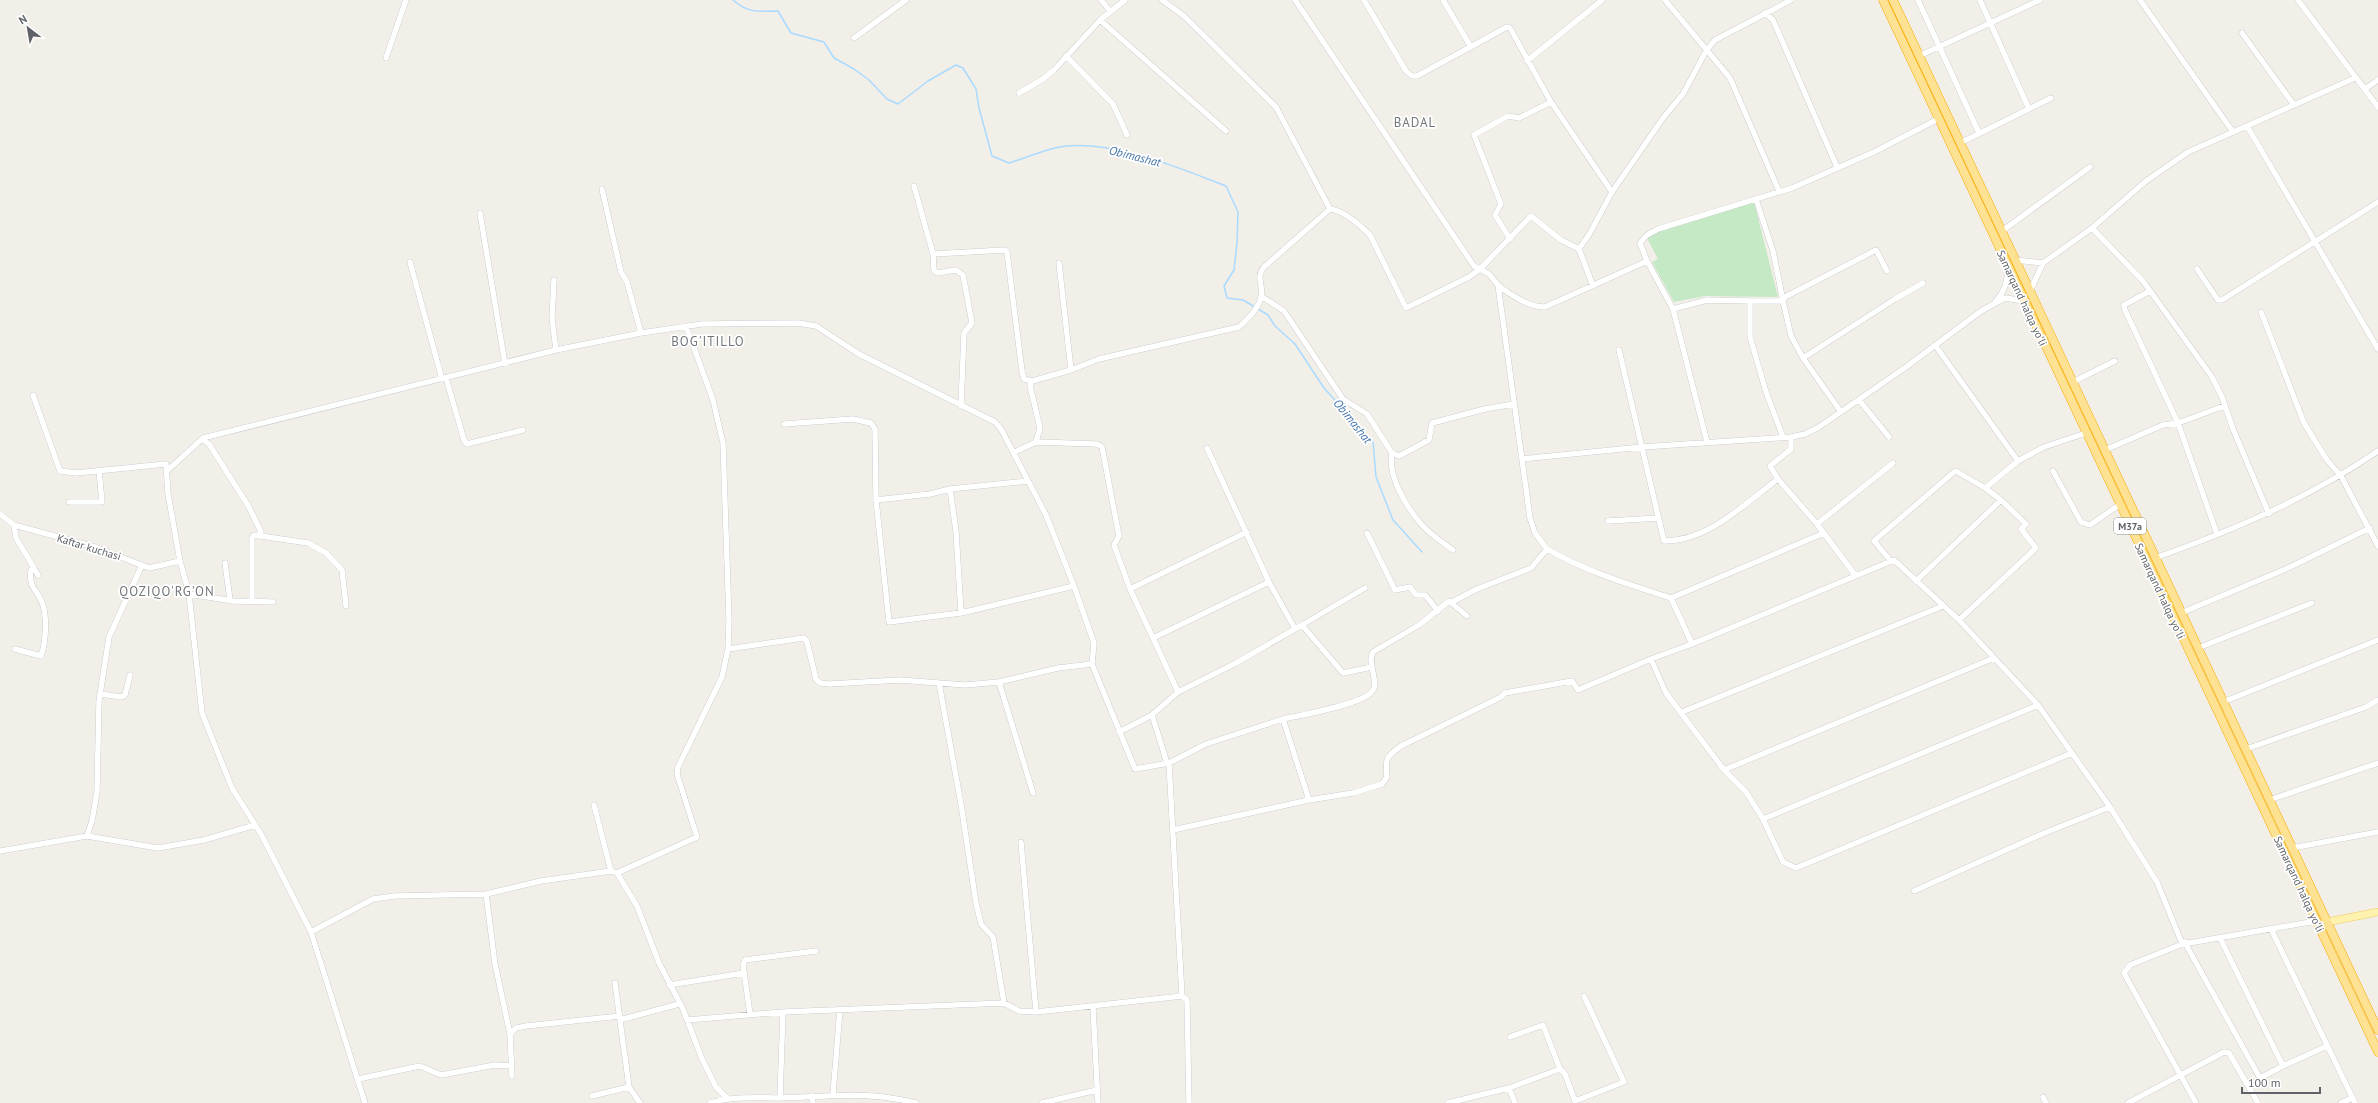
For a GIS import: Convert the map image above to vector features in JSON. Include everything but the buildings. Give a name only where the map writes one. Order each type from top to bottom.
[{"type":"highway","name":"Samarqand halqa yoʻli","points":[[1883,0],[2024,303],[2378,1052]]},
{"type":"highway","name":"Samarqand halqa yoʻli","points":[[1893,0],[2378,1030]]},
{"type":"highway","points":[[1958,162],[1967,158]]},
{"type":"highway","points":[[2062,382],[2072,380]]},
{"type":"highway","points":[[2351,995],[2359,991]]},
{"type":"main road","points":[[2327,922],[2378,912]]},
{"type":"street","points":[[386,58],[406,0]]},
{"type":"street","points":[[854,38],[906,0]]},
{"type":"street","points":[[1101,0],[1110,11]]},
{"type":"street","points":[[1019,93],[1043,79],[1100,20],[1125,0]]},
{"type":"street","points":[[1162,0],[1184,16],[1276,107],[1330,209]]},
{"type":"street","points":[[1296,0],[1474,266],[1489,274],[1507,293],[1538,307],[1552,305],[1647,261]]},
{"type":"street","points":[[1364,0],[1406,71],[1412,76],[1509,27],[1551,102],[1612,192]]},
{"type":"street","points":[[1443,0],[1471,47]]},
{"type":"street","points":[[1527,61],[1602,0]]},
{"type":"street","points":[[1665,0],[1730,78],[1779,191]]},
{"type":"street","points":[[1579,249],[1590,233],[1612,192],[1663,118],[1683,94],[1706,51],[1715,40],[1791,0]]},
{"type":"street","points":[[1918,0],[1979,133]]},
{"type":"street","points":[[1980,0],[2029,109]]},
{"type":"street","points":[[1919,56],[2040,0]]},
{"type":"street","points":[[2140,0],[2233,132]]},
{"type":"street","points":[[2298,0],[2378,107]]},
{"type":"street","points":[[1765,13],[1773,20],[1838,167]]},
{"type":"street","points":[[1100,20],[1226,131]]},
{"type":"street","points":[[2242,33],[2294,105]]},
{"type":"street","points":[[1066,56],[1114,104],[1127,135]]},
{"type":"street","points":[[2030,291],[2043,263],[2092,228],[2146,181],[2188,152],[2355,78]]},
{"type":"street","points":[[2365,89],[2378,80]]},
{"type":"street","points":[[1960,143],[2051,98]]},
{"type":"street","points":[[1510,239],[1494,215],[1500,204],[1474,134],[1508,116],[1519,118],[1551,102]]},
{"type":"street","points":[[1707,442],[1673,309],[1647,261],[1640,244],[1647,235],[1658,229],[1792,188],[1874,152],[1938,119]]},
{"type":"street","points":[[2247,126],[2314,243],[2378,349]]},
{"type":"street","points":[[2002,231],[2090,167]]},
{"type":"street","points":[[914,186],[933,254],[934,270],[937,273],[956,270],[963,275],[972,323],[964,333],[961,406]]},
{"type":"street","points":[[602,189],[622,272],[627,282],[641,333]]},
{"type":"street","points":[[1756,199],[1773,251],[1791,336],[1803,358],[1841,412]]},
{"type":"street","points":[[2197,269],[2212,293],[2218,300],[2222,300],[2378,202]]},
{"type":"street","points":[[1330,209],[1336,210],[1363,227],[1370,235],[1406,308],[1463,280],[1480,269],[1533,215],[1561,240],[1579,249],[1593,286]]},
{"type":"street","points":[[933,254],[1005,250],[1007,252],[1022,371],[1024,379],[1032,381],[1071,370],[1099,359],[1239,328],[1255,308],[1261,296],[1258,278],[1264,266],[1330,209]]},
{"type":"street","points":[[480,213],[505,364]]},
{"type":"street","points":[[2092,228],[2150,291],[2212,377],[2269,514]]},
{"type":"street","points":[[1783,301],[1785,297],[1876,250],[1887,271]]},
{"type":"street","points":[[2015,260],[2043,263]]},
{"type":"street","points":[[410,262],[464,440],[467,444],[472,445],[523,430]]},
{"type":"street","points":[[1059,263],[1071,370]]},
{"type":"street","points":[[1992,305],[2002,295],[2006,285],[2008,268]]},
{"type":"street","points":[[554,280],[552,318],[556,350]]},
{"type":"street","points":[[1803,358],[1894,299],[1923,283]]},
{"type":"street","points":[[1498,285],[1501,294],[1514,404],[1530,518],[1535,533],[1547,550],[1577,566],[1607,578],[1671,598],[1824,533]]},
{"type":"street","points":[[2150,291],[2124,305],[2124,310],[2178,423],[2217,534]]},
{"type":"street","points":[[1261,296],[1284,311],[1343,399],[1366,414],[1392,453],[1398,456],[1429,440],[1432,423],[1485,409],[1514,404]]},
{"type":"street","points":[[1522,459],[1642,446],[1791,437],[1812,430],[1841,412],[1992,305],[2005,298],[2018,300],[2024,303]]},
{"type":"street","points":[[1673,309],[1707,300],[1783,301]]},
{"type":"street","points":[[1750,301],[1750,337],[1766,392],[1783,437]]},
{"type":"street","points":[[2262,312],[2304,423],[2327,460],[2341,476],[2370,528],[2378,546]]},
{"type":"street","points":[[168,470],[202,439],[556,350],[641,333],[686,326],[798,323],[816,326],[859,354],[961,406],[996,422],[1015,452],[1046,515],[1074,586],[1094,643],[1092,664],[1135,769],[1168,763],[1206,744],[1283,719],[1348,704],[1368,696],[1375,686],[1371,656],[1373,652],[1420,625],[1449,601],[1452,602],[1477,589],[1531,568],[1547,550]]},
{"type":"street","points":[[617,873],[697,837],[677,774],[678,767],[722,677],[728,649],[727,538],[723,443],[713,400],[686,326]]},
{"type":"street","points":[[1936,345],[2018,461]]},
{"type":"street","points":[[1619,350],[1664,541],[1688,538],[1719,523],[1778,479]]},
{"type":"street","points":[[2072,380],[2115,361]]},
{"type":"street","points":[[1032,381],[1030,386],[1040,428],[1036,442]]},
{"type":"street","points":[[33,395],[60,472],[166,464],[168,470],[168,494],[180,561],[189,594],[202,713],[232,788],[255,825],[311,932],[365,1103]]},
{"type":"street","points":[[1859,400],[1889,437]]},
{"type":"street","points":[[2105,450],[2163,425],[2178,423],[2224,406]]},
{"type":"street","points":[[784,424],[854,419],[871,424],[875,429],[876,500],[889,622],[961,613],[1074,586]]},
{"type":"street","points":[[1985,488],[2018,461],[2044,447],[2086,433]]},
{"type":"street","points":[[1791,437],[1790,449],[1770,466],[1778,479],[1817,524],[1855,575]]},
{"type":"street","points":[[202,439],[208,444],[249,507],[261,532],[258,536]]},
{"type":"street","points":[[1015,452],[1036,442],[1054,444],[1097,444],[1102,447],[1119,536],[1114,545],[1130,589],[1178,692]]},
{"type":"street","points":[[1207,448],[1269,582],[1294,627]]},
{"type":"street","points":[[2155,558],[2269,514],[2341,476],[2378,451]]},
{"type":"street","points":[[1392,453],[1390,462],[1408,505],[1421,525],[1435,538],[1453,550]]},
{"type":"street","points":[[1817,524],[1893,463]]},
{"type":"street","points":[[69,502],[102,502],[100,470]]},
{"type":"street","points":[[1959,620],[2036,548],[2020,529],[2026,524],[2001,500],[1985,488],[1956,471],[1874,541],[1890,560],[1894,560],[1959,620],[2038,705],[2072,752],[2110,807],[2157,882],[2178,938],[2185,943],[2260,1078],[2327,1046]]},
{"type":"street","points":[[2054,471],[2081,522],[2090,525],[2119,504]]},
{"type":"street","points":[[876,500],[930,494],[950,489],[1028,481]]},
{"type":"street","points":[[950,489],[956,531],[961,613]]},
{"type":"street","points":[[1916,581],[2001,500]]},
{"type":"street","name":"Kaftar kuchasi","points":[[0,514],[14,526],[95,547],[149,568],[180,561]]},
{"type":"street","points":[[1608,521],[1659,518]]},
{"type":"street","points":[[14,526],[16,538],[38,575]]},
{"type":"street","points":[[2181,613],[2288,568],[2370,528]]},
{"type":"street","points":[[1130,589],[1247,532]]},
{"type":"street","points":[[1367,533],[1396,590],[1410,587],[1416,595],[1425,595],[1438,610]]},
{"type":"street","points":[[252,601],[252,538],[254,535],[308,543],[326,554],[342,570],[346,606]]},
{"type":"street","points":[[1173,830],[1309,800],[1353,794],[1382,784],[1387,777],[1385,762],[1389,755],[1401,746],[1501,697],[1505,693],[1572,681],[1578,690],[1651,659],[1692,644],[1890,560]]},
{"type":"street","points":[[225,564],[230,600]]},
{"type":"street","points":[[87,836],[92,821],[97,792],[100,694],[109,637],[142,565]]},
{"type":"street","points":[[15,649],[41,656],[42,654],[44,620],[42,604],[29,581],[31,570],[34,568]]},
{"type":"street","points":[[1153,638],[1269,582]]},
{"type":"street","points":[[1119,732],[1152,714],[1178,692],[1236,663],[1294,627],[1302,625],[1365,588]]},
{"type":"street","points":[[189,594],[230,600],[273,602]]},
{"type":"street","points":[[1671,598],[1692,644]]},
{"type":"street","points":[[1452,602],[1467,616]]},
{"type":"street","points":[[2198,648],[2312,603]]},
{"type":"street","points":[[1682,712],[1943,606]]},
{"type":"street","points":[[1302,625],[1343,673],[1372,667]]},
{"type":"street","points":[[728,649],[804,638],[807,642],[814,672],[820,683],[900,680],[965,685],[999,682],[1058,668],[1092,664]]},
{"type":"street","points":[[2223,702],[2378,640]]},
{"type":"street","points":[[1724,770],[1994,658]]},
{"type":"street","points":[[1651,659],[1666,693],[1682,712],[1724,770],[1746,792],[1763,819],[1783,862],[1796,868],[2072,752]]},
{"type":"street","points":[[100,694],[122,697],[125,696],[130,675]]},
{"type":"street","points":[[999,682],[1033,793]]},
{"type":"street","points":[[939,683],[961,804],[976,904],[981,924],[993,937],[1004,1003]]},
{"type":"street","points":[[2246,749],[2366,707],[2378,700]]},
{"type":"street","points":[[1763,819],[2038,705]]},
{"type":"street","points":[[1152,714],[1168,763],[1182,996]]},
{"type":"street","points":[[1283,719],[1309,800]]},
{"type":"street","points":[[2269,800],[2378,763]]},
{"type":"street","points":[[594,804],[611,871]]},
{"type":"street","points":[[1914,891],[2042,834],[2110,807]]},
{"type":"street","points":[[0,851],[87,836],[158,848],[204,840],[255,825]]},
{"type":"street","points":[[2292,848],[2378,832]]},
{"type":"street","points":[[1020,842],[1036,1012]]},
{"type":"street","points":[[311,932],[373,900],[394,896],[486,894],[541,881],[611,871],[617,873],[637,906],[670,985],[687,1020],[702,1059],[716,1087],[727,1098]]},
{"type":"street","points":[[486,894],[495,964],[510,1034],[512,1076]]},
{"type":"street","points":[[2196,1103],[2124,973],[2130,965],[2185,943],[2316,921]]},
{"type":"street","points":[[2271,929],[2353,1100],[2341,1103]]},
{"type":"street","points":[[2220,938],[2283,1066]]},
{"type":"street","points":[[750,1014],[744,973],[743,962],[745,960],[816,951]]},
{"type":"street","points":[[670,985],[744,973]]},
{"type":"street","points":[[615,983],[630,1087],[640,1103]]},
{"type":"street","points":[[687,1020],[783,1012],[1004,1003],[1019,1011],[1036,1012],[1093,1007],[1182,996],[1187,1000],[1189,1103]]},
{"type":"street","points":[[1510,1037],[1543,1025],[1560,1069],[1564,1074],[1577,1102],[1624,1082],[1584,996]]},
{"type":"street","points":[[510,1034],[516,1028],[526,1026],[620,1018],[679,1004]]},
{"type":"street","points":[[1093,1007],[1098,1103]]},
{"type":"street","points":[[833,1094],[840,1009]]},
{"type":"street","points":[[780,1098],[783,1012]]},
{"type":"street","points":[[2128,1103],[2227,1052],[2258,1103]]},
{"type":"street","points":[[358,1079],[420,1066],[441,1075],[495,1065],[512,1066]]},
{"type":"street","points":[[1448,1103],[1509,1088],[1560,1069]]},
{"type":"street","points":[[592,1096],[630,1087]]},
{"type":"street","points":[[1509,1088],[1515,1103]]},
{"type":"street","points":[[1042,1103],[1097,1090]]},
{"type":"street","points":[[710,1103],[727,1098],[780,1098],[850,1093],[892,1097],[916,1103]]},
{"type":"street","points":[[812,1096],[813,1103]]},
{"type":"green space","points":[[1754,202],[1778,297],[1705,296],[1674,302],[1652,262],[1658,259],[1646,236],[1655,229]]},
{"type":"waterway","name":"Obimashat","points":[[733,0],[749,10],[778,11],[791,33],[824,42],[834,58],[854,69],[869,80],[887,99],[898,104],[928,81],[956,65],[963,68],[976,89],[979,108],[992,156],[1009,163],[1053,148],[1067,146],[1107,148],[1128,152],[1169,164],[1226,186],[1238,212],[1234,270],[1224,286],[1227,298],[1243,300],[1255,307]]},
{"type":"waterway","name":"Obimashat","points":[[1258,309],[1268,315],[1275,326],[1295,344],[1324,388],[1373,442],[1376,477],[1393,520],[1422,552]]},
{"type":"district","name":"BADAL","points":[[1415,122]]},
{"type":"district","name":"BOG'ITILLO","points":[[708,341]]},
{"type":"district","name":"QOZIQO'RG'ON","points":[[167,591]]}]
